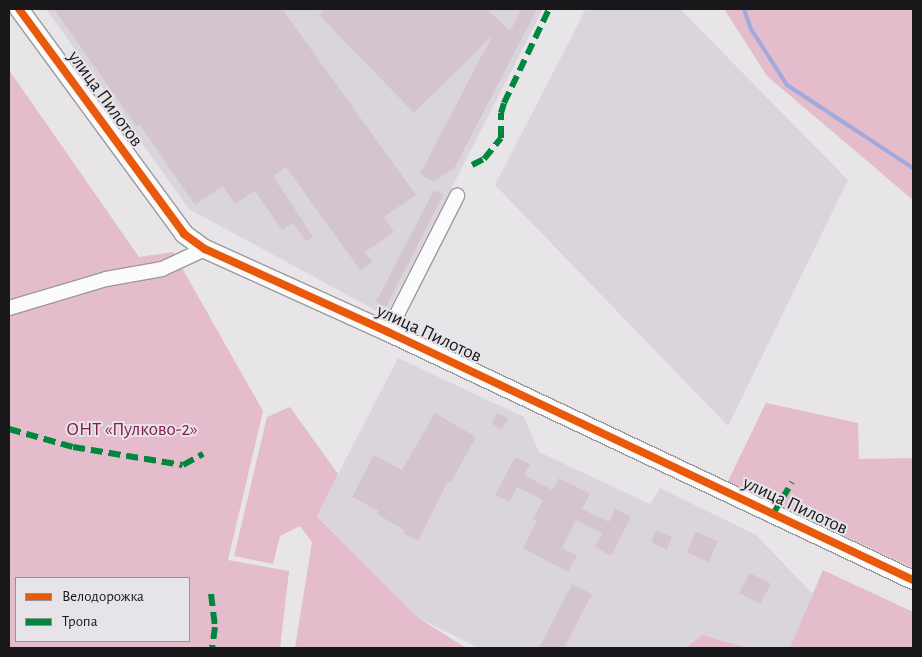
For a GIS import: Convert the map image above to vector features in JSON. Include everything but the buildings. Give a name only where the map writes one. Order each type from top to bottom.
[{"type":"street","name":"улица Пилотов","points":[[19,9],[184,234],[205,249],[388,332],[913,580]]},
{"type":"street","points":[[388,332],[457,196]]},
{"type":"street","points":[[9,308],[106,279],[162,269],[205,249]]},
{"type":"shaded area","points":[[46,9],[543,9],[386,316],[189,209]]},
{"type":"shaded area","points":[[586,9],[680,9],[848,180],[728,426],[495,185]]},
{"type":"shaded area","points":[[398,358],[524,417],[539,452],[650,504],[660,488],[756,535],[865,648],[479,648],[417,617],[317,515]]},
{"type":"green space","points":[[724,9],[913,9],[913,200],[767,76]]},
{"type":"green space","name":"ОНТ «Пулково-2»","points":[[9,70],[139,257],[173,252],[263,411],[228,560],[289,571],[280,648],[9,648]]},
{"type":"green space","points":[[766,403],[858,423],[859,459],[913,458],[913,568],[728,481]]},
{"type":"green space","points":[[290,407],[338,474],[317,516],[417,617],[466,648],[295,648],[312,542],[300,526],[280,536],[273,564],[234,556],[267,417]]},
{"type":"green space","points":[[823,570],[913,612],[913,648],[790,648]]},
{"type":"green space","points":[[702,635],[748,648],[686,648]]},
{"type":"waterway","points":[[744,9],[751,29],[787,85],[913,168]]},
{"type":"marked path","points":[[472,165],[484,159],[501,138],[501,113],[504,103],[549,9]]},
{"type":"marked path","points":[[9,429],[73,447],[183,465],[203,454]]},
{"type":"marked path","points":[[773,514],[792,482]]},
{"type":"marked path","points":[[211,594],[215,627],[212,648]]},
{"type":"cycle path","points":[[19,9],[184,234],[205,249],[388,332],[913,580]]}]
